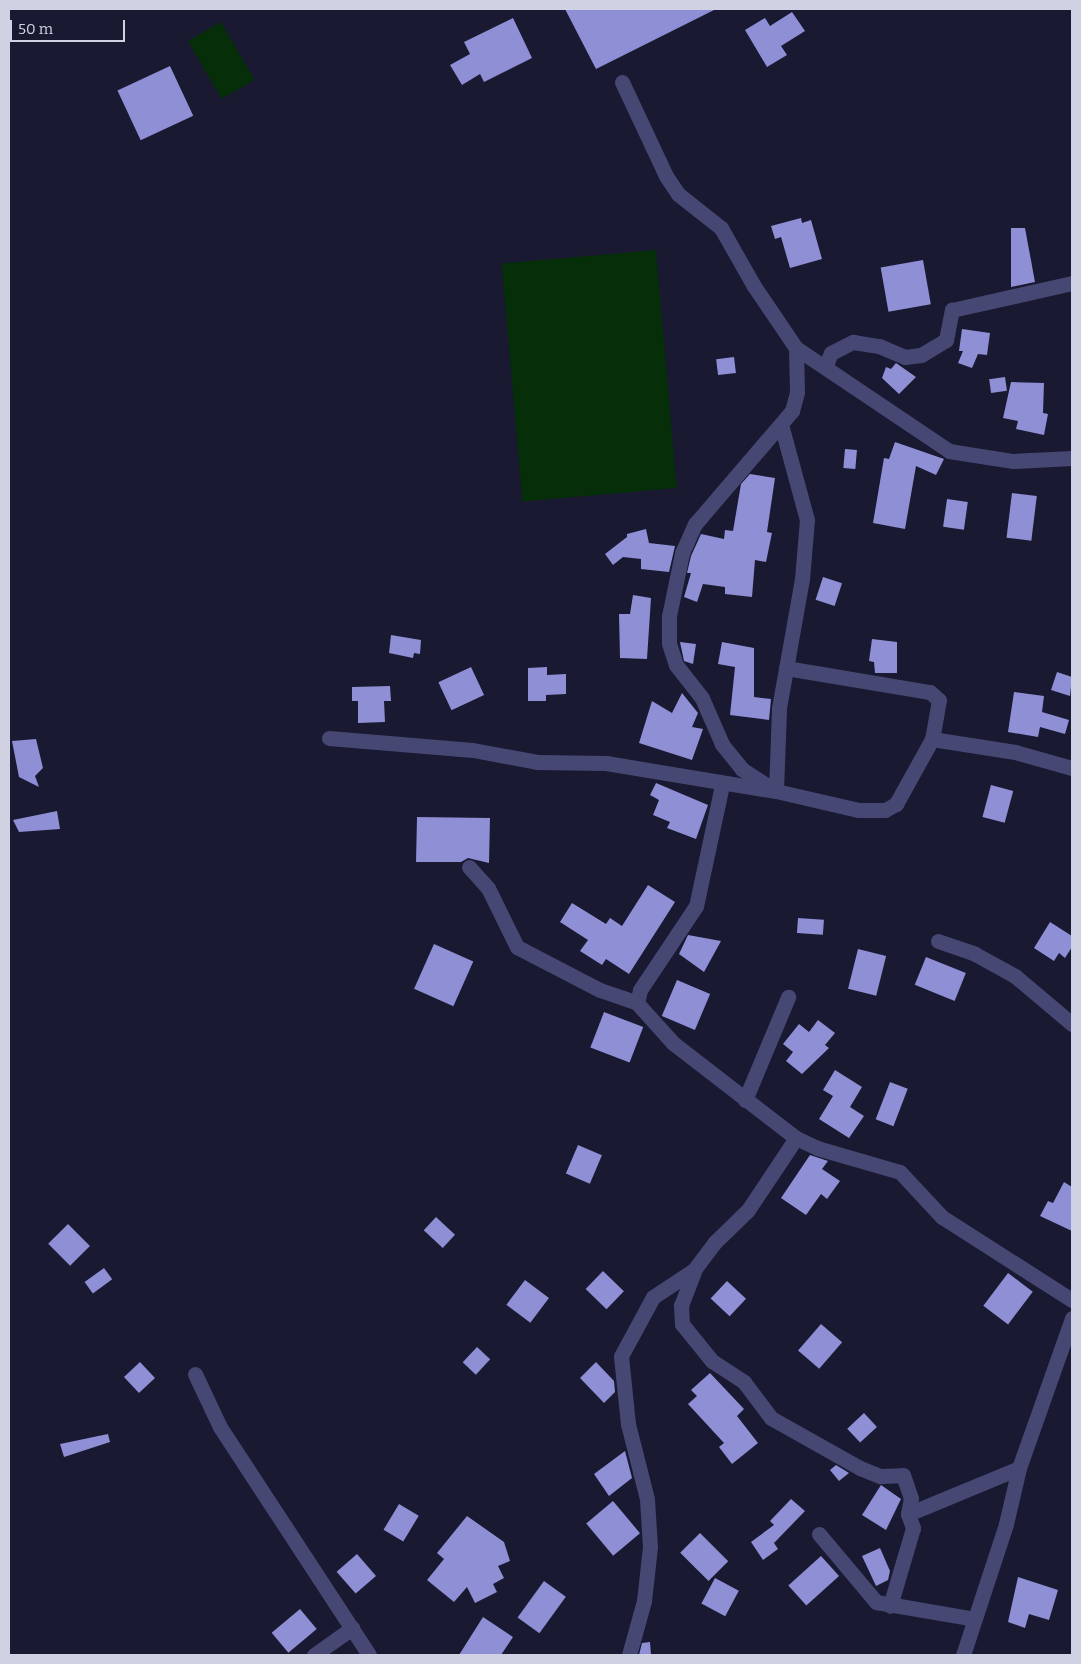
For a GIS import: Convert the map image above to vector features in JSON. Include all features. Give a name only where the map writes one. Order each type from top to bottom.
[{"type":"street","points":[[622,82],[666,176],[678,194],[721,228],[754,286],[796,348],[949,451],[1013,461],[1072,458]]},
{"type":"street","points":[[825,367],[832,353],[853,342],[879,346],[905,357],[921,355],[946,340],[952,310],[1072,283]]},
{"type":"street","points":[[776,791],[731,759],[702,698],[676,665],[669,643],[669,624],[682,553],[695,524],[727,482],[781,424],[796,398],[796,348]]},
{"type":"street","points":[[776,791],[779,708],[802,579],[807,520],[781,424]]},
{"type":"street","points":[[329,738],[473,750],[537,762],[606,763],[722,785],[776,791],[858,810],[885,810],[902,797],[900,789],[932,738],[939,700],[930,692],[786,668]]},
{"type":"street","points":[[932,738],[1014,752],[1072,768]]},
{"type":"street","points":[[637,1003],[640,990],[696,906],[722,785]]},
{"type":"street","points":[[469,866],[488,888],[517,947],[593,987],[637,1003],[673,1044],[796,1138],[817,1148],[900,1172],[942,1217],[1072,1300]]},
{"type":"street","points":[[938,941],[975,954],[1015,976],[1072,1024]]},
{"type":"street","points":[[745,1100],[788,997]]},
{"type":"street","points":[[796,1138],[748,1210],[715,1242],[695,1269],[680,1312],[682,1324],[712,1361],[744,1382],[771,1418],[860,1468],[880,1476],[903,1475],[911,1498],[908,1514],[913,1528],[890,1606]]},
{"type":"street","points":[[629,1655],[644,1601],[650,1547],[647,1499],[628,1424],[621,1356],[652,1297],[695,1269]]},
{"type":"street","points":[[963,1655],[1006,1524],[1019,1468],[1072,1318]]},
{"type":"street","points":[[195,1374],[220,1427],[369,1655]]},
{"type":"street","points":[[908,1514],[1019,1468]]},
{"type":"street","points":[[819,1534],[860,1588],[876,1602],[890,1606],[975,1619]]},
{"type":"street","points":[[314,1655],[352,1628]]},
{"type":"green space","points":[[221,22],[254,80],[222,99],[188,41]]},
{"type":"green space","points":[[656,250],[677,488],[522,502],[502,264]]},
{"type":"building","points":[[565,9],[716,9],[596,69]]},
{"type":"building","points":[[792,12],[805,31],[781,46],[787,55],[767,67],[745,30],[765,18],[770,26]]},
{"type":"building","points":[[513,18],[532,58],[484,82],[480,74],[462,85],[450,65],[470,54],[464,42]]},
{"type":"building","points":[[170,66],[193,116],[141,140],[117,91]]},
{"type":"building","points":[[801,218],[802,223],[811,220],[822,259],[790,268],[781,237],[775,239],[771,226]]},
{"type":"building","points":[[1011,228],[1025,228],[1035,282],[1011,287]]},
{"type":"building","points":[[923,260],[931,304],[888,312],[881,267]]},
{"type":"building","points":[[962,329],[990,333],[987,355],[978,354],[972,368],[958,363],[963,351],[959,351]]},
{"type":"building","points":[[734,357],[736,373],[718,375],[716,359]]},
{"type":"building","points":[[896,363],[916,377],[899,394],[882,378],[886,367],[891,369]]},
{"type":"building","points":[[1005,377],[1007,391],[991,393],[989,379]]},
{"type":"building","points":[[1011,382],[1044,383],[1043,413],[1048,414],[1044,435],[1016,429],[1018,421],[1003,418]]},
{"type":"building","points":[[895,442],[944,459],[936,475],[916,466],[905,529],[873,523],[884,458],[889,459]]},
{"type":"building","points":[[845,449],[857,450],[855,469],[843,468]]},
{"type":"building","points":[[750,474],[775,478],[767,532],[772,533],[766,562],[755,560],[752,597],[725,594],[725,587],[703,584],[697,602],[684,597],[691,573],[687,573],[691,556],[701,534],[724,539],[725,530],[733,531],[741,484]]},
{"type":"building","points":[[1012,493],[1037,496],[1031,541],[1007,538]]},
{"type":"building","points":[[947,499],[968,502],[964,530],[943,527]]},
{"type":"building","points":[[646,529],[649,543],[675,546],[669,572],[641,569],[641,559],[623,557],[613,565],[605,554],[627,537],[627,534]]},
{"type":"building","points":[[823,577],[842,583],[835,606],[816,600]]},
{"type":"building","points":[[633,595],[651,598],[647,659],[620,658],[619,614],[630,614]]},
{"type":"building","points":[[391,635],[421,640],[420,654],[414,653],[413,658],[389,653]]},
{"type":"building","points":[[872,639],[897,642],[897,673],[875,673],[874,662],[869,661]]},
{"type":"building","points":[[680,642],[696,644],[693,664],[684,661]]},
{"type":"building","points":[[722,642],[754,648],[754,697],[771,699],[769,720],[730,715],[735,667],[718,664]]},
{"type":"building","points":[[471,667],[484,695],[451,710],[438,682]]},
{"type":"building","points":[[547,667],[547,675],[566,674],[566,694],[546,695],[546,701],[528,701],[528,668]]},
{"type":"building","points":[[1057,672],[1072,677],[1070,696],[1051,690]]},
{"type":"building","points":[[390,686],[391,701],[384,701],[385,722],[358,723],[358,701],[352,701],[352,687]]},
{"type":"building","points":[[1014,692],[1044,696],[1042,712],[1069,720],[1065,734],[1040,727],[1038,737],[1008,732]]},
{"type":"building","points":[[682,693],[698,713],[692,727],[703,729],[692,760],[639,743],[652,701],[672,713]]},
{"type":"building","points":[[36,739],[43,768],[35,776],[39,787],[19,777],[12,741]]},
{"type":"building","points":[[656,783],[708,805],[696,839],[667,828],[670,822],[653,815],[659,800],[650,795]]},
{"type":"building","points":[[991,785],[1013,791],[1005,823],[982,817]]},
{"type":"building","points":[[57,811],[60,829],[19,832],[13,820]]},
{"type":"building","points":[[417,817],[490,818],[489,863],[468,858],[461,862],[416,862]]},
{"type":"building","points":[[648,885],[675,902],[629,974],[606,959],[602,965],[580,951],[588,940],[560,922],[572,903],[606,924],[610,918],[622,926]]},
{"type":"building","points":[[798,918],[824,920],[823,935],[797,933]]},
{"type":"building","points":[[1050,922],[1072,936],[1072,947],[1065,958],[1059,953],[1054,961],[1034,948]]},
{"type":"building","points":[[688,935],[721,941],[704,972],[679,954]]},
{"type":"building","points":[[434,944],[473,961],[453,1006],[414,989]]},
{"type":"building","points":[[858,949],[886,956],[876,996],[848,989]]},
{"type":"building","points":[[926,957],[966,973],[955,1001],[915,985]]},
{"type":"building","points":[[677,980],[710,994],[695,1030],[662,1016]]},
{"type":"building","points":[[604,1012],[643,1027],[630,1063],[590,1047]]},
{"type":"building","points":[[818,1020],[835,1033],[825,1045],[829,1048],[802,1074],[786,1061],[793,1052],[783,1044],[799,1024],[809,1032]]},
{"type":"building","points":[[835,1070],[862,1087],[850,1107],[864,1116],[849,1138],[819,1119],[833,1096],[823,1090]]},
{"type":"building","points":[[890,1082],[908,1089],[893,1126],[876,1119]]},
{"type":"building","points":[[578,1145],[602,1155],[590,1184],[566,1174]]},
{"type":"building","points":[[810,1155],[828,1161],[822,1169],[840,1181],[827,1199],[821,1194],[806,1215],[781,1198]]},
{"type":"building","points":[[1064,1182],[1072,1187],[1072,1231],[1040,1216],[1048,1201],[1053,1203]]},
{"type":"building","points":[[436,1217],[455,1235],[443,1248],[424,1230]]},
{"type":"building","points":[[68,1224],[90,1246],[70,1266],[48,1244]]},
{"type":"building","points":[[104,1268],[112,1279],[93,1293],[85,1282]]},
{"type":"building","points":[[603,1271],[624,1291],[606,1309],[586,1289]]},
{"type":"building","points":[[1008,1273],[1033,1292],[1008,1324],[983,1306]]},
{"type":"building","points":[[525,1280],[549,1298],[530,1323],[506,1305]]},
{"type":"building","points":[[727,1281],[746,1299],[730,1316],[711,1299]]},
{"type":"building","points":[[821,1324],[842,1342],[819,1369],[798,1350]]},
{"type":"building","points":[[477,1347],[490,1359],[476,1375],[463,1362]]},
{"type":"building","points":[[140,1362],[155,1378],[139,1393],[124,1377]]},
{"type":"building","points":[[596,1362],[614,1381],[615,1392],[604,1403],[580,1378]]},
{"type":"building","points":[[710,1373],[744,1409],[737,1416],[758,1443],[732,1464],[719,1447],[724,1443],[688,1404],[697,1396],[691,1390]]},
{"type":"building","points":[[864,1413],[877,1427],[860,1443],[847,1429]]},
{"type":"building","points":[[108,1434],[110,1442],[64,1457],[60,1444]]},
{"type":"building","points":[[625,1451],[632,1478],[609,1496],[594,1474]]},
{"type":"building","points":[[836,1465],[849,1473],[839,1481],[830,1470]]},
{"type":"building","points":[[881,1485],[901,1499],[886,1530],[862,1515]]},
{"type":"building","points":[[791,1499],[805,1511],[774,1543],[778,1549],[763,1560],[751,1542],[774,1525],[770,1521]]},
{"type":"building","points":[[613,1501],[640,1533],[613,1556],[586,1523]]},
{"type":"building","points":[[399,1504],[419,1516],[403,1542],[384,1530]]},
{"type":"building","points":[[467,1516],[504,1542],[510,1561],[498,1566],[504,1578],[493,1584],[497,1592],[475,1603],[467,1587],[454,1602],[427,1580],[444,1559],[437,1553]]},
{"type":"building","points":[[700,1533],[728,1561],[708,1581],[680,1553]]},
{"type":"building","points":[[880,1548],[890,1571],[888,1580],[876,1586],[862,1556]]},
{"type":"building","points":[[357,1554],[376,1576],[356,1594],[337,1572]]},
{"type":"building","points":[[821,1556],[839,1576],[806,1606],[788,1585]]},
{"type":"building","points":[[1018,1577],[1058,1590],[1049,1620],[1029,1614],[1025,1628],[1008,1622]]},
{"type":"building","points":[[715,1578],[739,1591],[725,1616],[701,1604]]},
{"type":"building","points":[[544,1581],[566,1597],[539,1633],[518,1617]]},
{"type":"building","points":[[300,1609],[317,1629],[288,1653],[272,1633]]},
{"type":"building","points":[[483,1617],[513,1637],[501,1655],[459,1655]]},
{"type":"building","points":[[650,1642],[651,1655],[639,1655],[642,1643]]}]
